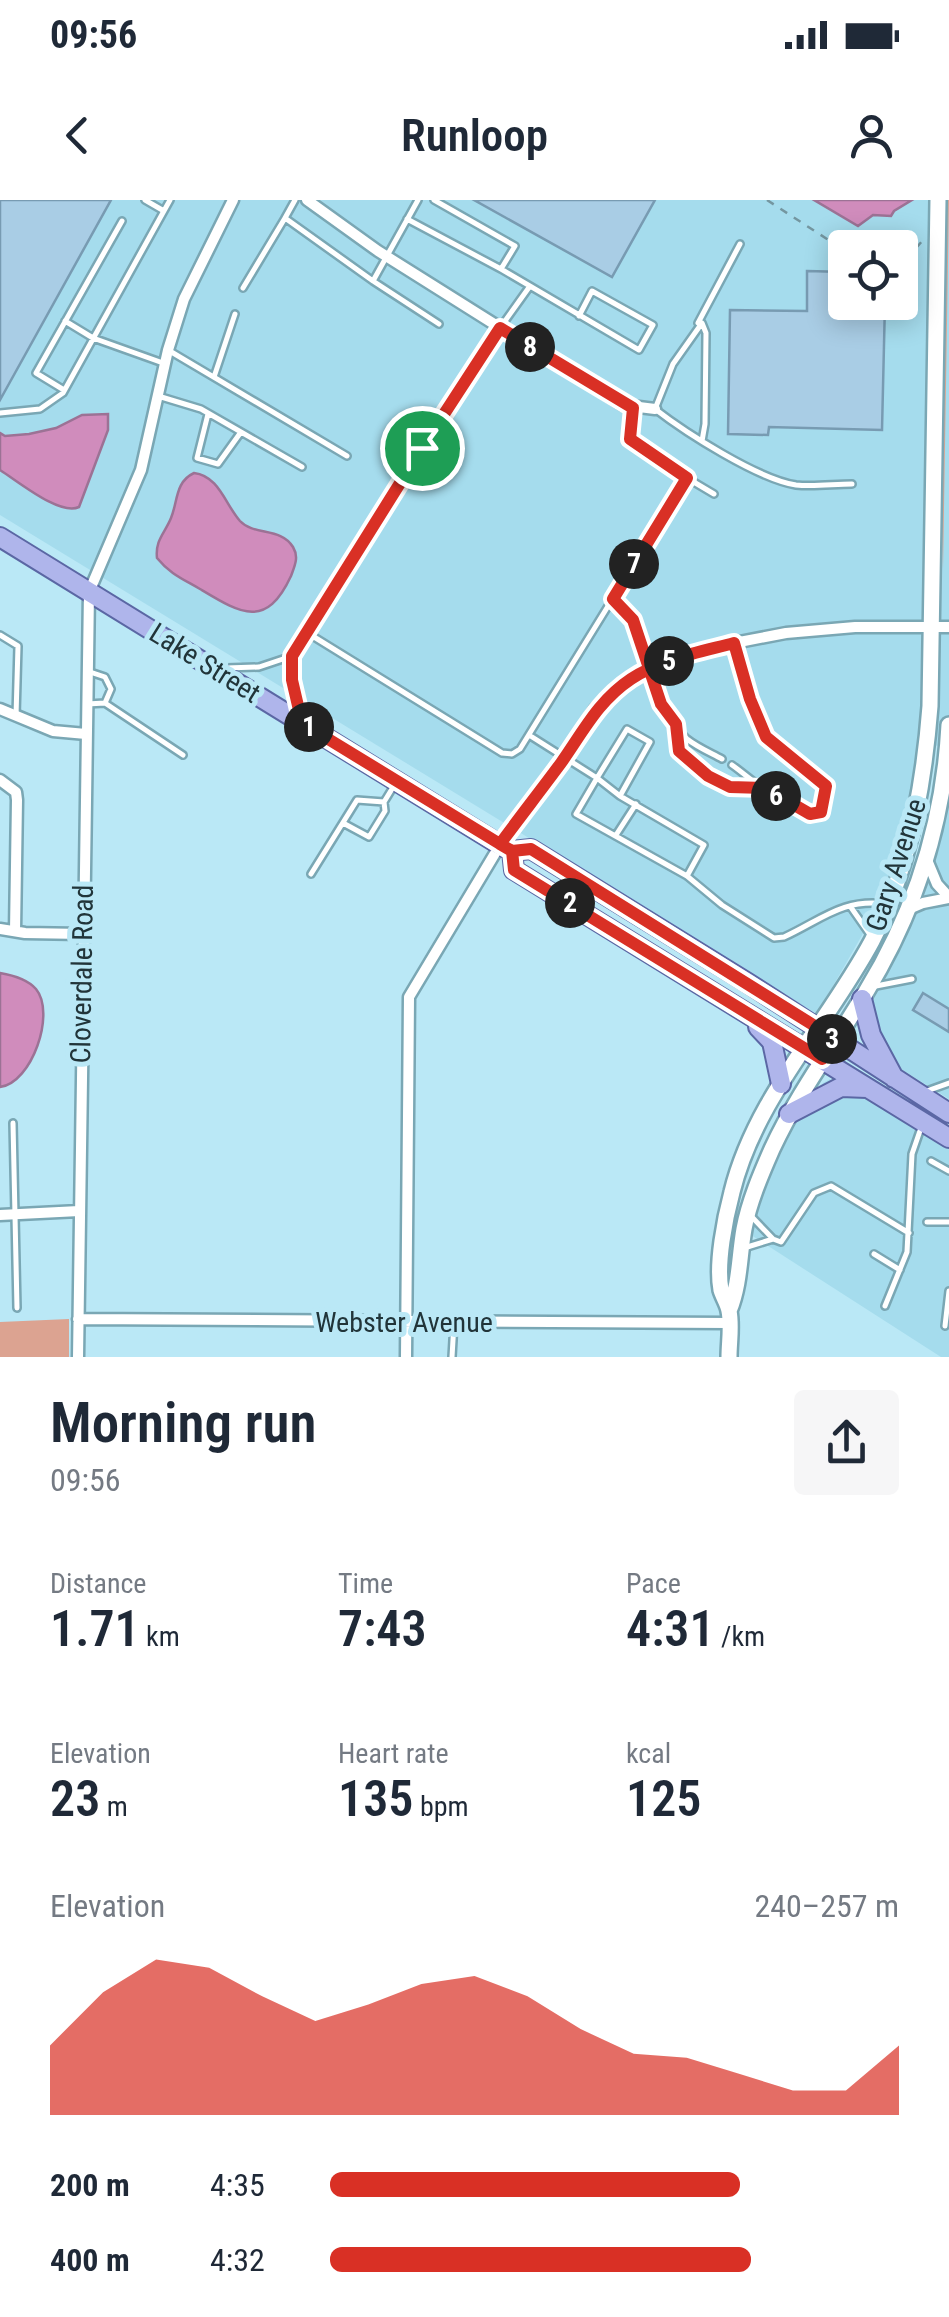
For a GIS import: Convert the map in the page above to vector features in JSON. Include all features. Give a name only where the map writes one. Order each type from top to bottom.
[{"type":"main road","name":"Gary Avenue","points":[[729,1357],[729,1317],[721,1288],[732,1190],[748,1144],[781,1084],[873,939],[912,828],[924,773],[938,200]]},
{"type":"main road","name":"Lake Street","points":[[0,537],[506,848],[531,849],[949,1113]]},
{"type":"main road","name":"Gary Avenue","points":[[729,1317],[737,1292],[748,1213],[790,1114],[865,994],[910,909],[927,860],[944,779],[949,726]]},
{"type":"main road","name":"Lake Street","points":[[506,848],[514,870],[949,1138]]},
{"type":"main road","points":[[865,994],[871,1035],[894,1078]]},
{"type":"main road","points":[[736,1005],[772,1042],[781,1084]]},
{"type":"main road","points":[[790,1114],[841,1087],[869,1088]]},
{"type":"street","points":[[88,592],[141,470],[168,350],[199,263],[233,200]]},
{"type":"street","points":[[307,200],[386,257],[633,408],[656,409]]},
{"type":"street","name":"Cloverdale Road","points":[[78,1357],[88,592]]},
{"type":"street","points":[[406,1357],[409,997],[596,709],[632,678],[677,658],[734,643],[786,633],[855,627],[949,628]]},
{"type":"street","points":[[0,709],[53,731],[86,734]]},
{"type":"street","points":[[0,780],[8,784],[18,800],[15,932]]},
{"type":"street","points":[[0,858],[16,858]]},
{"type":"street","points":[[927,860],[936,884],[949,898]]},
{"type":"street","points":[[910,909],[949,898]]},
{"type":"street","points":[[0,929],[83,934]]},
{"type":"street","points":[[0,1214],[79,1211]]},
{"type":"street","name":"Webster Avenue","points":[[78,1319],[454,1322],[729,1317]]},
{"type":"lane","points":[[145,200],[164,211]]},
{"type":"lane","points":[[0,413],[40,409],[64,390],[170,200]]},
{"type":"lane","points":[[242,288],[295,200]]},
{"type":"lane","points":[[373,282],[418,200]]},
{"type":"lane","points":[[434,200],[515,246],[501,269]]},
{"type":"lane","points":[[285,218],[439,324]]},
{"type":"lane","points":[[407,220],[501,269],[580,316],[639,350],[652,325],[592,291],[580,316]]},
{"type":"lane","points":[[64,390],[36,373],[122,222]]},
{"type":"lane","points":[[740,244],[662,386],[656,409],[742,464],[795,485],[852,484]]},
{"type":"lane","points":[[302,723],[292,680],[292,656],[530,286]]},
{"type":"lane","points":[[214,377],[235,314]]},
{"type":"lane","points":[[65,321],[93,338],[165,364]]},
{"type":"lane","points":[[697,326],[702,323],[706,333],[702,440]]},
{"type":"lane","points":[[168,350],[347,456]]},
{"type":"lane","points":[[158,396],[208,414],[302,467]]},
{"type":"lane","points":[[633,408],[630,439],[714,494]]},
{"type":"lane","points":[[208,414],[197,458],[218,464],[240,432]]},
{"type":"lane","points":[[306,632],[502,753],[512,754],[520,750],[687,478]]},
{"type":"lane","points":[[613,599],[633,620],[661,704],[686,738],[722,759]]},
{"type":"lane","points":[[0,635],[18,646],[16,716]]},
{"type":"lane","points":[[732,766],[796,809],[810,814],[821,812],[826,786],[766,737],[734,643]]},
{"type":"lane","points":[[213,668],[259,667],[292,656]]},
{"type":"lane","points":[[87,671],[110,682],[105,703]]},
{"type":"lane","points":[[86,704],[105,703],[183,755]]},
{"type":"lane","points":[[676,724],[679,751],[708,776],[730,787],[765,788]]},
{"type":"lane","points":[[928,726],[949,726]]},
{"type":"lane","points":[[620,796],[650,742],[627,729],[576,814],[687,876],[722,905],[774,938],[784,938],[844,905],[887,904]]},
{"type":"lane","points":[[529,734],[636,804],[651,818],[666,821],[704,845],[687,876]]},
{"type":"lane","points":[[343,823],[369,838],[396,781]]},
{"type":"lane","points":[[311,874],[357,800],[384,802]]},
{"type":"lane","points":[[615,836],[636,804]]},
{"type":"lane","points":[[661,828],[666,821]]},
{"type":"lane","points":[[672,836],[676,828]]},
{"type":"lane","points":[[684,843],[688,834]]},
{"type":"lane","points":[[634,846],[639,837]]},
{"type":"lane","points":[[647,854],[652,845]]},
{"type":"lane","points":[[658,860],[662,851]]},
{"type":"lane","points":[[670,867],[674,860]]},
{"type":"lane","points":[[850,906],[873,939]]},
{"type":"lane","points":[[865,994],[912,978]]},
{"type":"lane","points":[[918,1094],[949,1083]]},
{"type":"lane","points":[[885,1306],[907,1252],[914,1144],[924,1122]]},
{"type":"lane","points":[[13,1123],[17,1308]]},
{"type":"lane","points":[[930,1161],[949,1171]]},
{"type":"lane","points":[[742,1250],[772,1240],[781,1242],[814,1194],[831,1186],[908,1233]]},
{"type":"lane","points":[[748,1213],[772,1240]]},
{"type":"lane","points":[[927,1222],[949,1222]]},
{"type":"lane","points":[[874,1254],[900,1270]]},
{"type":"lane","points":[[945,1326],[949,1291]]},
{"type":"lane","points":[[452,1357],[454,1322]]},
{"type":"path","points":[[768,200],[828,239]]},
{"type":"path","points":[[918,245],[927,232]]},
{"type":"shaded area","points":[[0,200],[949,200],[949,746],[919,745],[905,826],[877,909],[817,1014],[0,515]]},
{"type":"shaded area","points":[[814,200],[912,200],[891,216],[873,215],[858,226]]},
{"type":"shaded area","points":[[945,200],[949,200],[943,569],[941,485]]},
{"type":"shaded area","points":[[108,414],[108,430],[79,507],[61,507],[0,470],[0,433],[29,434],[56,428],[82,415]]},
{"type":"shaded area","points":[[194,473],[216,485],[246,526],[282,537],[293,547],[296,558],[291,576],[282,593],[262,610],[251,612],[228,605],[177,576],[157,558],[159,541],[180,487]]},
{"type":"shaded area","points":[[949,789],[949,1099],[869,1049],[861,1035],[873,997],[912,922],[935,854]]},
{"type":"shaded area","points":[[0,973],[19,978],[36,989],[43,1014],[38,1046],[31,1061],[12,1083],[0,1087]]},
{"type":"shaded area","points":[[830,1079],[841,1081],[949,1144],[949,1357],[941,1357],[751,1235],[761,1197],[791,1131],[810,1099]]},
{"type":"shaded area","points":[[69,1319],[69,1357],[0,1357],[0,1322]]},
{"type":"building","points":[[0,200],[111,200],[0,400]]},
{"type":"building","points":[[474,200],[655,200],[612,277]]},
{"type":"building","points":[[807,271],[828,272],[828,320],[885,320],[882,430],[769,427],[768,435],[728,434],[730,310],[807,311]]},
{"type":"building","points":[[923,993],[949,1009],[949,1032],[913,1010]]},
{"type":"route","points":[[422,448],[292,656],[292,680],[302,723],[500,844],[512,851],[514,870],[822,1059],[834,1040],[818,1028],[531,849],[512,851],[500,844],[596,709],[632,678],[649,670],[677,658],[734,643],[766,737],[826,786],[821,812],[810,814],[792,807],[765,788],[730,787],[708,776],[679,751],[676,724],[661,704],[649,670],[633,620],[613,599],[687,478],[630,439],[633,408],[500,328],[422,448]]}]
